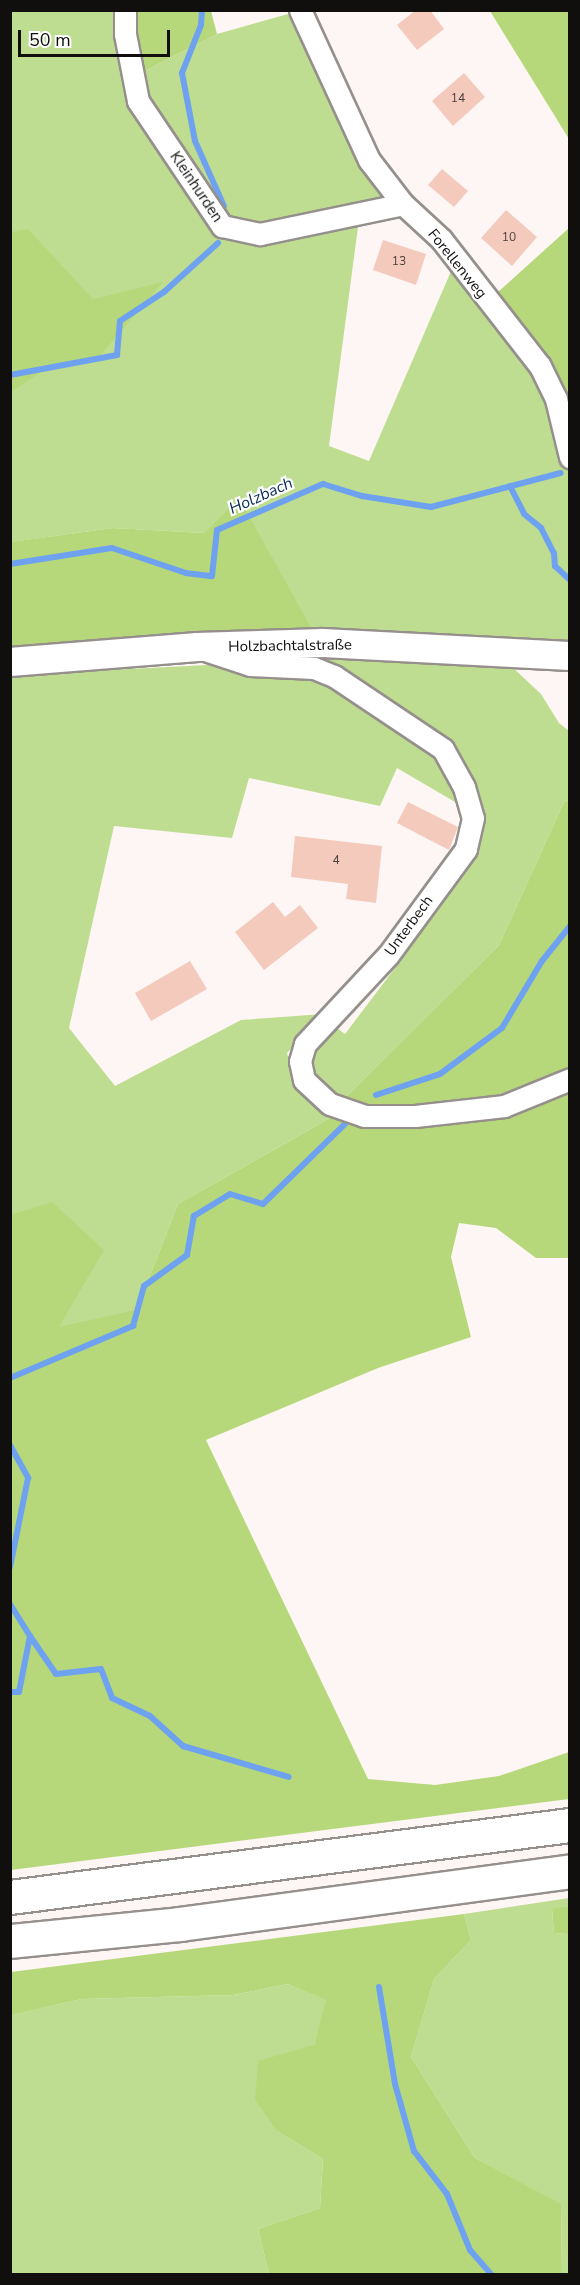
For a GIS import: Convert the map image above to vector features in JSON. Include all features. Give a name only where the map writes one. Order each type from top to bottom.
[{"type":"highway","points":[[10,1897],[570,1825]]},
{"type":"highway","points":[[10,1941],[180,1924],[570,1871]]},
{"type":"street","name":"Kleinhurden","points":[[125,10],[125,34],[138,101],[222,226],[260,234],[403,204]]},
{"type":"street","name":"Forellenweg","points":[[300,10],[369,160],[403,204],[441,239],[540,366],[555,399],[570,457]]},
{"type":"street","name":"Holzbachtalstraße","points":[[10,662],[196,647],[323,644],[570,656]]},
{"type":"street","name":"Unterbech","points":[[196,647],[250,665],[314,668],[334,676],[443,749],[464,788],[473,818],[466,849],[388,955],[305,1044],[300,1061],[304,1080],[330,1104],[364,1116],[416,1116],[504,1106],[570,1079]]},
{"type":"green space","points":[[10,11],[125,11],[135,76],[217,34],[299,11],[403,204],[360,212],[329,446],[369,461],[455,262],[555,399],[569,393],[569,645],[313,631],[205,533],[113,528],[11,542]]},
{"type":"green space","points":[[125,11],[211,11],[217,34],[135,76]]},
{"type":"green space","points":[[490,11],[569,11],[569,139]]},
{"type":"green space","points":[[569,228],[569,393],[556,399],[487,302]]},
{"type":"green space","points":[[28,229],[93,299],[163,282],[99,357],[47,368],[11,392],[11,232]]},
{"type":"green space","points":[[239,498],[313,631],[11,652],[10,542],[113,528],[205,533]]},
{"type":"green space","points":[[324,659],[510,665],[541,694],[559,723],[569,731],[569,800],[564,802],[499,945],[341,1102],[315,1080],[309,1066],[311,1049],[333,1025],[345,1034],[398,964],[480,843],[484,819],[397,768],[380,806],[249,778],[232,838],[114,826],[69,1028],[115,1086],[241,1020],[323,1014],[287,1053],[296,1087],[332,1117],[178,1204],[137,1309],[58,1328],[11,1215],[11,675]]},
{"type":"green space","points":[[569,800],[569,1258],[536,1258],[496,1228],[459,1223],[451,1257],[471,1337],[378,1368],[206,1440],[368,1779],[435,1785],[499,1776],[569,1752],[569,1799],[11,1870],[10,1215],[52,1202],[104,1250],[59,1327],[137,1309],[178,1204],[332,1117],[341,1102],[499,945],[564,802]]},
{"type":"green space","points":[[569,1898],[569,1906],[552,1910],[554,1933],[570,1934],[569,2274],[562,2274],[561,2205],[475,2158],[411,2057],[434,1979],[471,1940],[464,1914]]},
{"type":"green space","points":[[569,1906],[569,1934],[554,1933],[552,1909]]},
{"type":"green space","points":[[464,1914],[471,1940],[434,1979],[411,2057],[475,2158],[561,2204],[562,2274],[269,2274],[258,2229],[320,2208],[323,2159],[277,2131],[255,2100],[258,2061],[314,2045],[326,2000],[288,1984],[233,1995],[82,1999],[11,2015],[11,1972]]},
{"type":"green space","points":[[288,1984],[327,2000],[314,2045],[277,2131],[323,2159],[320,2208],[258,2229],[269,2274],[11,2274],[10,2015],[82,1999],[233,1995]]},
{"type":"building","points":[[416,10],[430,10],[444,29],[417,50],[397,25]]},
{"type":"building","points":[[464,73],[485,97],[453,126],[432,101]]},
{"type":"building","points":[[442,169],[468,191],[454,207],[428,185]]},
{"type":"building","points":[[506,210],[537,237],[512,266],[481,238]]},
{"type":"building","points":[[383,240],[426,254],[416,285],[373,270]]},
{"type":"building","points":[[408,802],[458,827],[449,850],[397,823]]},
{"type":"building","points":[[295,836],[382,846],[376,903],[346,899],[348,884],[291,877]]},
{"type":"building","points":[[273,902],[285,917],[300,905],[318,928],[264,970],[235,932]]},
{"type":"building","points":[[190,961],[207,989],[151,1021],[135,993]]},
{"type":"waterway","points":[[202,10],[201,25],[182,73],[195,141],[224,206]]},
{"type":"waterway","points":[[10,375],[117,355],[120,321],[164,292],[218,243]]},
{"type":"waterway","name":"Holzbach","points":[[10,564],[112,548],[186,573],[212,576],[217,530],[323,484],[362,496],[431,507],[561,473]]},
{"type":"waterway","points":[[510,486],[524,514],[541,528],[554,553],[555,566],[570,580]]},
{"type":"waterway","points":[[376,1095],[440,1074],[502,1028],[542,961],[570,926]]},
{"type":"waterway","points":[[10,1378],[133,1326],[144,1286],[187,1255],[194,1216],[230,1194],[263,1204],[345,1124]]},
{"type":"waterway","points":[[10,1445],[28,1478],[10,1567]]},
{"type":"waterway","points":[[10,1604],[30,1636],[19,1692],[10,1692]]},
{"type":"waterway","points":[[30,1636],[56,1674],[101,1669],[112,1698],[150,1716],[183,1746],[289,1777]]},
{"type":"waterway","points":[[379,1987],[395,2084],[414,2151],[447,2194],[470,2250],[491,2274]]}]
